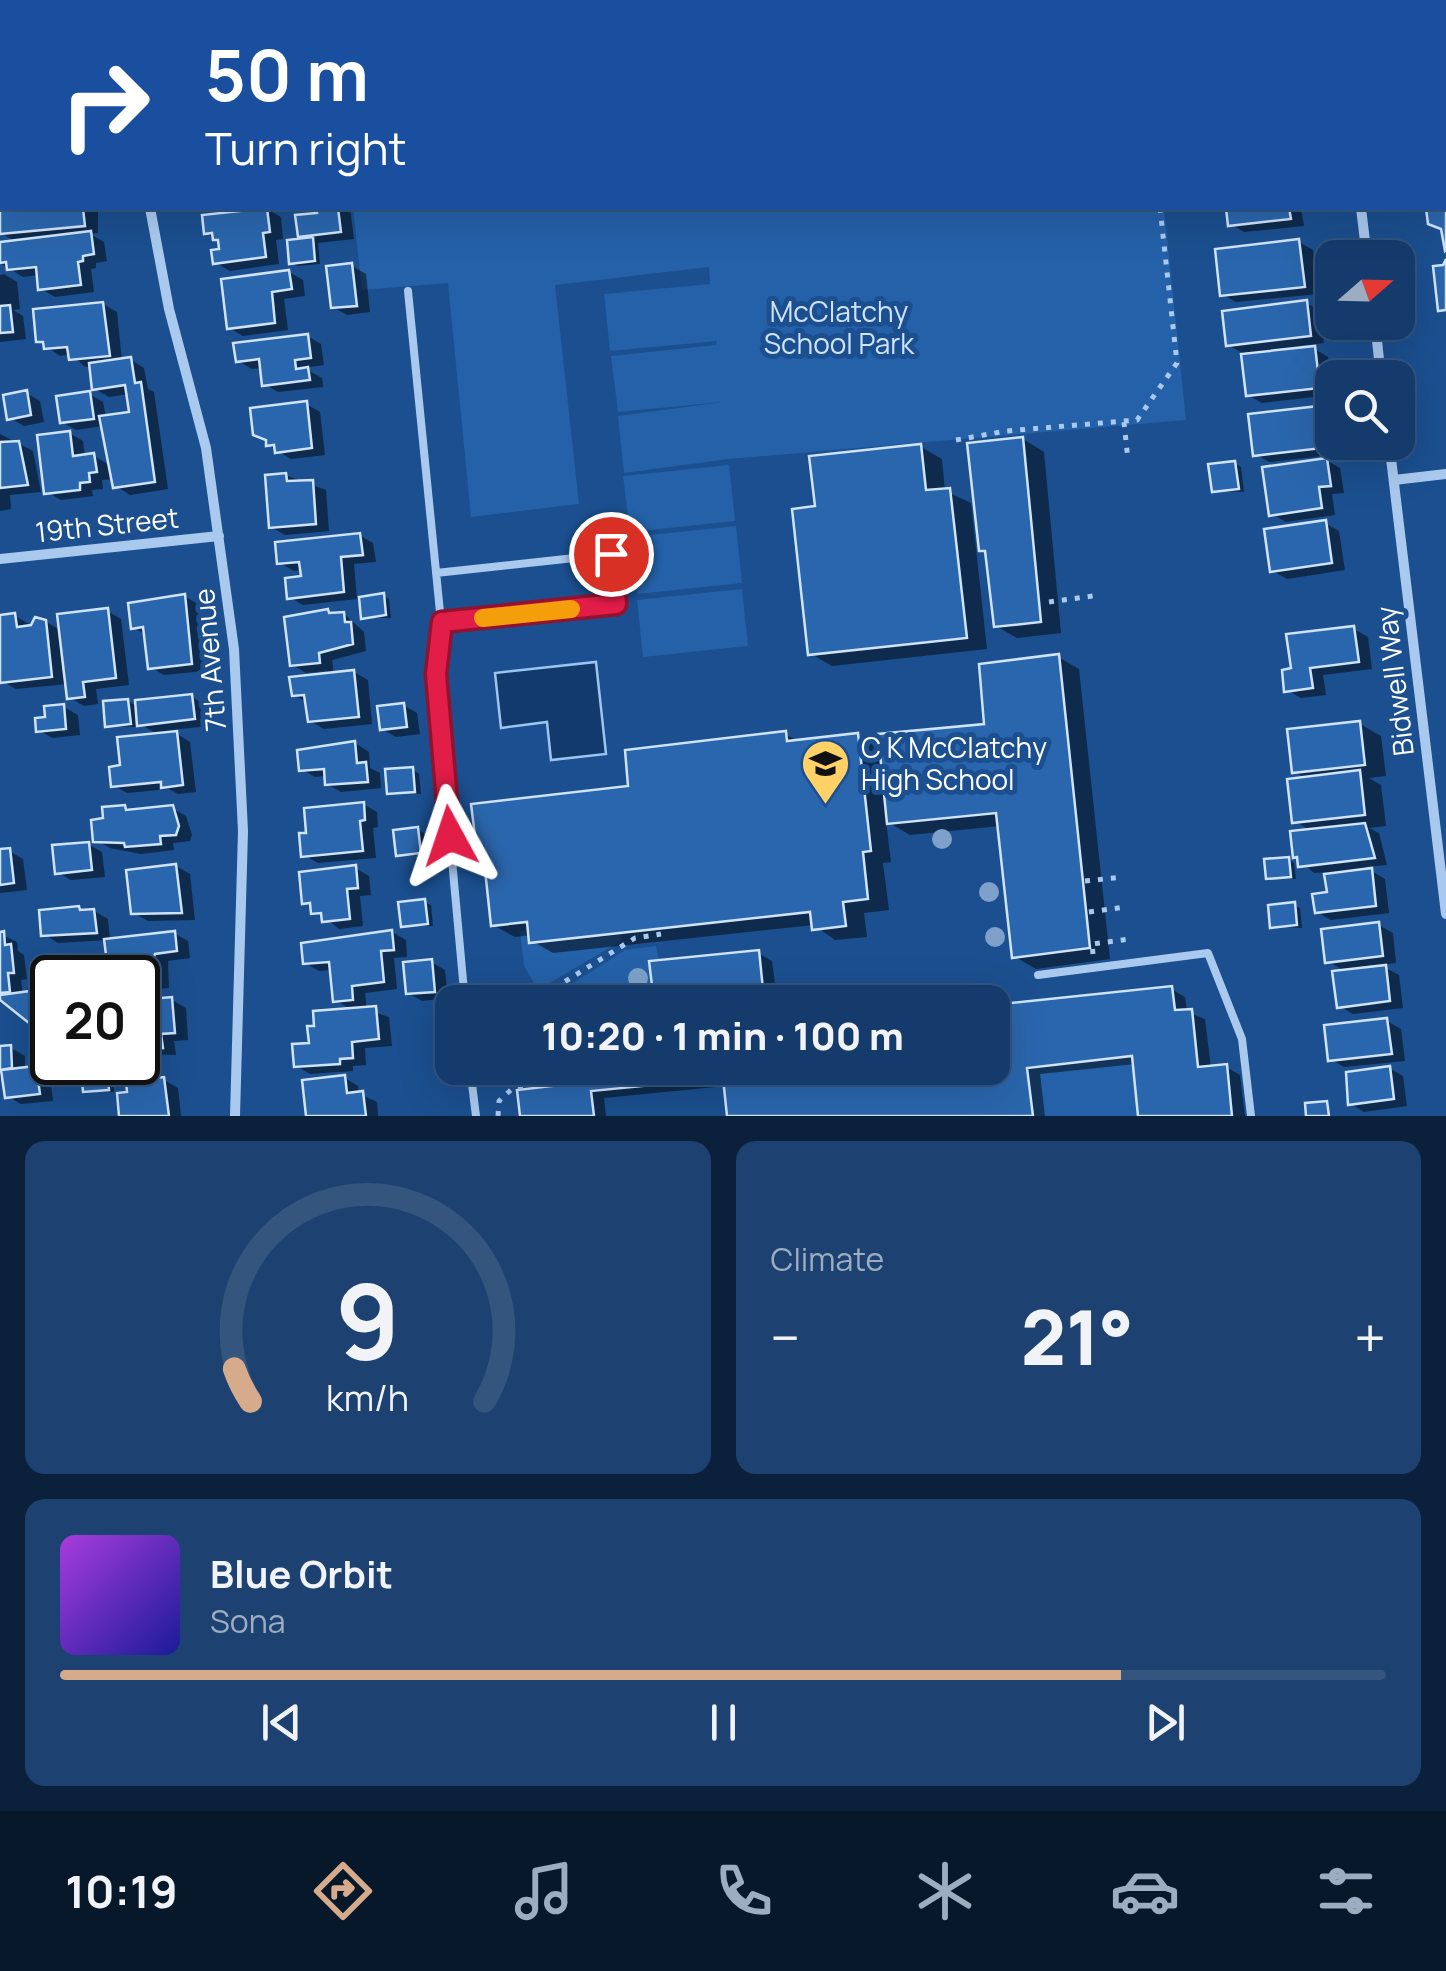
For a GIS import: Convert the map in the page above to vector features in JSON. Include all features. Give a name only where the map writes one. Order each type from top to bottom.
[{"type":"street","name":"7th Avenue","points":[[150,210],[169,309],[206,448],[234,649],[243,831],[236,1116]]},
{"type":"street","points":[[1361,210],[1365,240]]},
{"type":"street","name":"Bidwell Way","points":[[1391,460],[1446,914]]},
{"type":"street","points":[[1394,480],[1446,474]]},
{"type":"street","name":"19th Street","points":[[0,559],[218,536]]},
{"type":"lane","points":[[408,290],[442,622],[436,674],[463,985]]},
{"type":"lane","points":[[436,573],[611,554],[613,570],[616,604],[442,622]]},
{"type":"lane","points":[[1038,974],[1208,953],[1242,1039],[1251,1116]]},
{"type":"lane","points":[[472,1085],[476,1116]]},
{"type":"path","points":[[956,440],[1006,430],[1138,420],[1177,362],[1160,210]]},
{"type":"path","points":[[1124,422],[1128,460]]},
{"type":"path","points":[[1049,602],[1093,596]]},
{"type":"path","points":[[1086,881],[1123,878]]},
{"type":"path","points":[[1089,912],[1126,907]]},
{"type":"path","points":[[560,985],[635,938],[661,934]]},
{"type":"path","points":[[1092,944],[1130,939]]},
{"type":"path","points":[[498,1116],[499,1100],[512,1088],[528,1085]]},
{"type":"green space","name":"McClatchy School Park","points":[[353,210],[1164,210],[1186,420],[729,459],[624,473],[618,416],[723,402],[618,412],[611,356],[716,345],[717,341],[610,351],[604,294],[710,284],[709,267],[555,285],[579,504],[471,517],[448,283],[362,290]]},
{"type":"green space","points":[[729,465],[735,521],[630,532],[623,476]]},
{"type":"green space","points":[[736,526],[742,583],[637,594],[631,537]]},
{"type":"green space","points":[[742,589],[748,646],[643,657],[637,600]]},
{"type":"green space","points":[[520,931],[526,931],[528,945],[621,935],[621,941],[546,985],[535,985],[524,966]]},
{"type":"green space","points":[[656,946],[659,960],[649,962],[652,985],[570,985],[625,950]]},
{"type":"green space","points":[[1132,1056],[1138,1116],[1033,1116],[1027,1068]]},
{"type":"shaded area","points":[[596,662],[606,754],[551,760],[547,722],[501,728],[495,673]]},
{"type":"building","points":[[0,210],[83,210],[85,226],[0,234]]},
{"type":"building","points":[[267,210],[270,232],[263,233],[266,257],[213,264],[211,250],[219,249],[218,240],[213,240],[212,233],[204,234],[202,215]]},
{"type":"building","points":[[316,210],[338,210],[341,232],[298,237],[295,215],[317,213]]},
{"type":"building","points":[[1226,210],[1289,210],[1291,219],[1228,226]]},
{"type":"building","points":[[1426,210],[1446,210],[1445,251],[1441,229],[1428,224]]},
{"type":"building","points":[[91,231],[94,254],[83,256],[83,261],[78,262],[81,285],[38,290],[36,267],[7,270],[6,262],[0,263],[0,242]]},
{"type":"building","points":[[313,237],[315,261],[289,264],[287,240]]},
{"type":"building","points":[[1299,239],[1305,287],[1220,296],[1215,249]]},
{"type":"building","points":[[1446,259],[1446,310],[1438,311],[1433,266],[1443,265]]},
{"type":"building","points":[[352,263],[357,306],[331,308],[326,266]]},
{"type":"building","points":[[289,270],[292,289],[272,292],[275,323],[227,329],[221,279]]},
{"type":"building","points":[[1307,300],[1311,336],[1226,346],[1222,311]]},
{"type":"building","points":[[103,302],[110,356],[69,360],[67,347],[44,349],[43,342],[36,342],[33,309]]},
{"type":"building","points":[[10,305],[13,332],[0,333],[0,306]]},
{"type":"building","points":[[308,334],[311,358],[295,360],[296,369],[308,367],[310,380],[262,386],[259,359],[236,362],[233,343]]},
{"type":"building","points":[[1315,346],[1315,389],[1246,396],[1241,354]]},
{"type":"building","points":[[131,357],[135,383],[141,382],[155,482],[113,488],[99,416],[129,412],[125,385],[92,390],[89,363]]},
{"type":"building","points":[[27,390],[31,415],[7,420],[3,395]]},
{"type":"building","points":[[90,391],[94,419],[60,423],[56,396]]},
{"type":"building","points":[[307,401],[312,448],[275,453],[274,445],[266,446],[266,440],[253,435],[250,408]]},
{"type":"building","points":[[1315,406],[1315,449],[1253,456],[1248,414]]},
{"type":"building","points":[[70,431],[73,456],[94,453],[97,472],[89,473],[90,482],[80,483],[80,490],[44,494],[37,435]]},
{"type":"building","points":[[1023,437],[1041,622],[994,627],[985,551],[979,551],[967,443]]},
{"type":"building","points":[[19,441],[28,485],[0,488],[0,442]]},
{"type":"building","points":[[921,444],[926,490],[950,488],[967,638],[808,655],[792,509],[815,506],[809,456]]},
{"type":"building","points":[[1327,460],[1331,486],[1319,487],[1322,508],[1269,516],[1262,467]]},
{"type":"building","points":[[1235,461],[1239,489],[1212,492],[1208,464]]},
{"type":"building","points":[[286,473],[287,481],[313,480],[316,524],[269,528],[265,475]]},
{"type":"building","points":[[1326,520],[1332,563],[1270,572],[1264,529]]},
{"type":"building","points":[[360,533],[363,555],[341,557],[344,592],[287,599],[285,578],[301,576],[299,562],[277,564],[275,542]]},
{"type":"building","points":[[384,593],[386,615],[361,619],[359,597]]},
{"type":"building","points":[[185,594],[192,664],[148,669],[143,627],[131,629],[128,603]]},
{"type":"building","points":[[108,608],[116,678],[83,682],[85,697],[67,699],[57,614]]},
{"type":"building","points":[[328,609],[329,613],[344,612],[345,622],[351,622],[353,644],[319,653],[320,663],[290,666],[284,617]]},
{"type":"building","points":[[15,613],[17,627],[31,625],[35,617],[46,620],[52,677],[0,683],[0,615]]},
{"type":"building","points":[[1354,626],[1359,662],[1310,668],[1313,688],[1284,692],[1282,670],[1291,668],[1286,634]]},
{"type":"building","points":[[1059,654],[1090,948],[1012,958],[996,813],[887,824],[878,734],[984,724],[979,664]]},
{"type":"building","points":[[354,670],[359,717],[308,722],[304,695],[292,696],[289,677]]},
{"type":"building","points":[[192,694],[195,719],[137,726],[135,700]]},
{"type":"building","points":[[128,699],[131,724],[105,727],[103,701]]},
{"type":"building","points":[[404,703],[407,727],[380,730],[377,706]]},
{"type":"building","points":[[64,704],[66,729],[36,732],[35,718],[45,717],[44,706]]},
{"type":"building","points":[[1360,721],[1365,765],[1292,773],[1287,729]]},
{"type":"building","points":[[177,731],[183,785],[161,788],[161,782],[111,787],[109,767],[120,765],[117,737]]},
{"type":"building","points":[[786,731],[787,741],[858,733],[871,851],[863,852],[868,899],[843,902],[846,926],[812,930],[810,912],[529,943],[527,922],[491,926],[483,851],[477,852],[471,804],[628,786],[625,750]]},
{"type":"building","points":[[355,741],[357,763],[366,762],[368,782],[325,785],[324,769],[299,771],[297,750]]},
{"type":"building","points":[[413,767],[415,792],[387,794],[385,769]]},
{"type":"building","points":[[1360,770],[1365,815],[1292,823],[1287,779]]},
{"type":"building","points":[[364,802],[365,820],[360,821],[363,851],[301,857],[299,833],[306,833],[304,808]]},
{"type":"building","points":[[125,805],[126,810],[173,805],[179,826],[176,835],[160,836],[161,844],[125,847],[124,843],[93,842],[91,820],[103,818],[102,807]]},
{"type":"building","points":[[1365,823],[1375,858],[1298,867],[1290,831]]},
{"type":"building","points":[[418,827],[421,853],[396,856],[393,830]]},
{"type":"building","points":[[89,842],[92,870],[55,874],[52,845]]},
{"type":"building","points":[[10,848],[14,883],[0,885],[0,849]]},
{"type":"building","points":[[1289,857],[1291,877],[1266,879],[1264,859]]},
{"type":"building","points":[[176,864],[182,913],[131,914],[126,870]]},
{"type":"building","points":[[356,865],[358,888],[347,889],[350,919],[322,922],[321,913],[311,914],[310,903],[302,904],[299,872]]},
{"type":"building","points":[[1372,868],[1376,906],[1315,913],[1312,894],[1327,892],[1324,874]]},
{"type":"building","points":[[425,899],[428,924],[401,927],[398,902]]},
{"type":"building","points":[[1295,902],[1297,925],[1270,928],[1268,905]]},
{"type":"building","points":[[79,906],[80,910],[94,909],[97,933],[41,936],[39,910]]},
{"type":"building","points":[[1379,922],[1383,956],[1325,963],[1321,929]]},
{"type":"building","points":[[392,930],[394,950],[381,951],[384,982],[352,986],[353,1000],[333,1002],[329,962],[303,964],[301,943]]},
{"type":"building","points":[[4,931],[5,945],[11,944],[14,973],[8,973],[10,992],[0,993],[0,932]]},
{"type":"building","points":[[175,931],[177,951],[106,955],[104,939]]},
{"type":"building","points":[[759,950],[763,985],[652,985],[649,961]]},
{"type":"building","points":[[432,959],[435,992],[406,994],[403,962]]},
{"type":"building","points":[[1386,965],[1390,1001],[1337,1008],[1332,971]]},
{"type":"building","points":[[1172,986],[1175,1010],[1192,1009],[1198,1067],[1227,1064],[1232,1116],[1138,1116],[1132,1056],[1027,1068],[1033,1116],[727,1116],[724,1085],[1010,1085],[1010,1003]]},
{"type":"building","points":[[30,991],[30,1024],[0,1000],[0,995]]},
{"type":"building","points":[[172,997],[175,1033],[161,1034],[160,1048],[160,998]]},
{"type":"building","points":[[376,1006],[379,1039],[352,1042],[353,1058],[340,1059],[340,1064],[294,1067],[292,1044],[309,1043],[307,1026],[314,1026],[313,1011]]},
{"type":"building","points":[[1387,1018],[1392,1054],[1328,1061],[1324,1025]]},
{"type":"building","points":[[11,1045],[12,1068],[0,1070],[0,1046]]},
{"type":"building","points":[[1390,1066],[1394,1099],[1348,1105],[1346,1072]]},
{"type":"building","points":[[30,1067],[30,1085],[39,1085],[40,1094],[5,1098],[1,1070]]},
{"type":"building","points":[[345,1075],[347,1093],[363,1091],[366,1116],[306,1116],[302,1080]]},
{"type":"building","points":[[160,1077],[164,1077],[169,1116],[119,1116],[117,1093],[127,1092],[126,1085],[160,1085]]},
{"type":"building","points":[[82,1085],[109,1085],[109,1090],[83,1092]]},
{"type":"building","points":[[560,1085],[652,1085],[591,1091],[594,1116],[520,1116],[517,1090]]},
{"type":"building","points":[[1327,1101],[1329,1116],[1306,1116],[1305,1103]]},
{"type":"slow traffic","points":[[483,618],[571,609]]},
{"type":"place","name":"C K McClatchy High School","points":[[826,806]]},
{"type":"route","points":[[450,836],[436,674],[442,622],[616,604],[611,554]]}]
